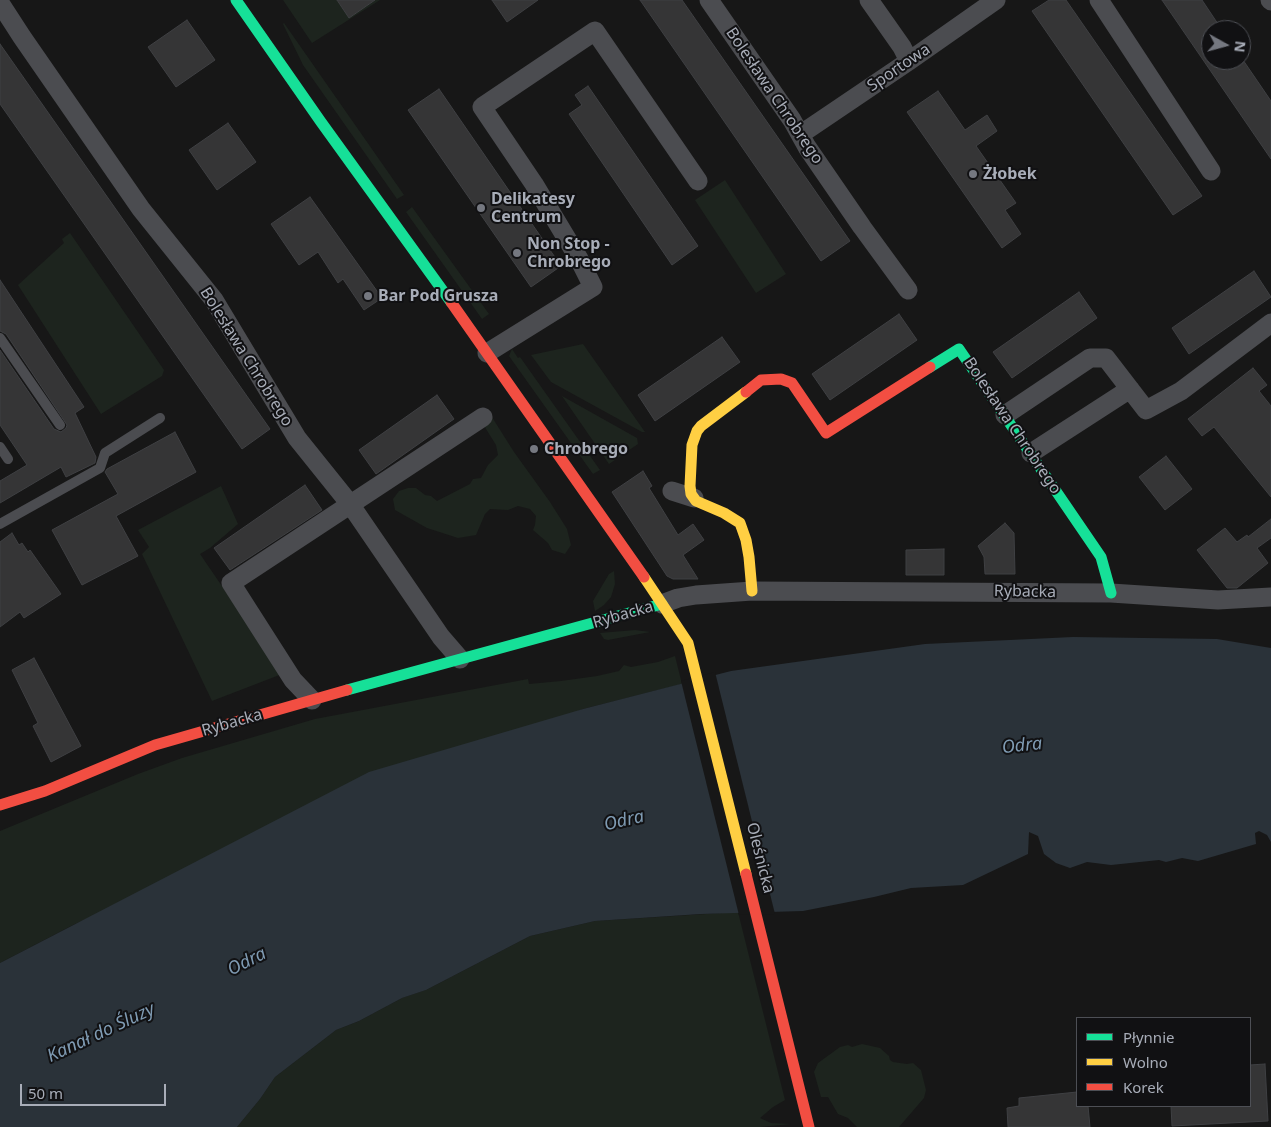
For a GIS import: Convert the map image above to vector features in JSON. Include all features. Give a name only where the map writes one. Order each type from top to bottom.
[{"type":"street","points":[[236,0],[487,353],[662,604]]},
{"type":"street","name":"Bolesława Chrobrego","points":[[709,0],[801,134],[807,147],[908,290]]},
{"type":"street","points":[[869,0],[902,47],[909,61]]},
{"type":"street","name":"Sportowa","points":[[801,134],[996,0]]},
{"type":"street","points":[[1098,0],[1211,171]]},
{"type":"street","name":"Bolesława Chrobrego","points":[[0,3],[141,208],[214,300],[280,399],[297,438],[350,504],[441,637],[460,659]]},
{"type":"street","points":[[487,353],[593,287],[579,259],[534,184],[482,106],[594,31],[698,181]]},
{"type":"street","points":[[1005,415],[1090,358],[1106,358],[1146,410],[1181,391],[1271,323]]},
{"type":"street","name":"Bolesława Chrobrego","points":[[694,498],[690,486],[692,445],[697,431],[761,380],[781,379],[792,383],[826,433],[959,349],[1101,556],[1111,593]]},
{"type":"street","points":[[1031,453],[1130,389]]},
{"type":"street","points":[[312,700],[293,680],[231,583],[483,417]]},
{"type":"street","points":[[672,491],[694,498],[696,501],[724,513],[740,523],[746,540],[752,591]]},
{"type":"street","name":"Rybacka","points":[[0,805],[45,791],[155,745],[696,595],[752,591],[1111,593],[1218,600],[1271,597]]},
{"type":"street","name":"Oleśnicka","points":[[662,604],[688,643],[696,669],[810,1127]]},
{"type":"lane","points":[[0,338],[60,425]]},
{"type":"lane","points":[[0,524],[100,468],[105,453],[160,418]]},
{"type":"lane","points":[[0,447],[8,460]]},
{"type":"shaded area","points":[[283,0],[337,0],[349,18],[375,0],[380,0],[312,43]]},
{"type":"shaded area","points":[[284,23],[404,195],[397,199],[303,65]]},
{"type":"shaded area","points":[[725,180],[786,274],[756,293],[695,200]]},
{"type":"shaded area","points":[[412,207],[489,314],[482,319],[406,212]]},
{"type":"shaded area","points":[[70,233],[164,370],[162,376],[101,414],[18,285],[64,243],[62,239]]},
{"type":"shaded area","points":[[583,344],[645,432],[551,382],[531,355]]},
{"type":"shaded area","points":[[512,349],[518,358],[520,357],[600,470],[593,474],[509,356]]},
{"type":"shaded area","points":[[562,396],[637,438],[638,444],[609,464]]},
{"type":"shaded area","points":[[490,414],[567,529],[571,545],[565,554],[552,550],[548,543],[533,530],[536,516],[530,509],[518,506],[508,510],[490,509],[485,514],[476,535],[458,538],[427,528],[395,510],[393,499],[399,491],[416,488],[437,501],[470,484],[473,479],[481,478],[488,465],[498,455],[496,445],[481,421]]},
{"type":"shaded area","points":[[221,486],[238,524],[200,554],[282,674],[212,701],[142,554],[149,547],[138,530]]},
{"type":"shaded area","points":[[614,571],[615,584],[611,597],[595,611],[593,601],[609,574]]},
{"type":"shaded area","points":[[635,630],[650,632],[608,640],[604,639],[600,633]]},
{"type":"shaded area","points":[[675,656],[682,684],[583,709],[75,924],[0,963],[0,831],[138,774],[182,758],[315,719],[528,679],[529,684],[597,676],[619,671],[624,665],[631,667],[658,662]]},
{"type":"shaded area","points":[[738,912],[785,1100],[760,1118],[771,1123],[791,1124],[760,1127],[237,1127],[275,1077],[336,1030],[359,1021],[402,998],[426,990],[530,936],[595,921]]},
{"type":"shaded area","points":[[862,1044],[880,1048],[893,1062],[913,1063],[921,1070],[926,1090],[924,1098],[899,1127],[857,1127],[848,1118],[838,1114],[828,1097],[821,1097],[814,1072],[818,1063],[840,1047],[848,1045],[852,1047]]},
{"type":"water","points":[[1073,637],[1217,639],[1271,648],[1271,842],[1267,835],[1259,831],[1255,833],[1256,844],[1198,861],[1182,858],[1166,862],[1159,860],[1111,865],[1087,862],[1070,868],[1056,863],[1044,854],[1038,836],[1029,832],[1028,854],[963,885],[911,888],[803,911],[701,914],[595,921],[530,936],[426,990],[402,998],[359,1021],[336,1030],[275,1077],[237,1127],[0,1127],[0,963],[369,772],[583,709],[731,671],[925,644]]},
{"type":"pier","points":[[715,672],[775,914],[739,915],[681,681]]},
{"type":"building","points":[[337,0],[375,0],[349,18]]},
{"type":"building","points":[[492,0],[538,0],[507,22]]},
{"type":"building","points":[[640,0],[682,0],[850,241],[821,261]]},
{"type":"building","points":[[1049,0],[1066,0],[1202,196],[1173,215],[1032,11]]},
{"type":"building","points":[[1162,0],[1202,0],[1215,20],[1201,20],[1201,57]]},
{"type":"building","points":[[187,20],[215,60],[176,87],[148,47]]},
{"type":"building","points":[[0,44],[270,429],[242,449],[0,104]]},
{"type":"building","points":[[1210,70],[1250,70],[1271,101],[1271,159]]},
{"type":"building","points":[[588,86],[698,246],[672,265],[569,114],[582,105],[575,95]]},
{"type":"building","points":[[439,89],[561,266],[531,287],[408,110]]},
{"type":"building","name":"Żłobek","points":[[938,91],[965,130],[987,115],[997,131],[976,146],[1016,203],[1005,210],[1021,234],[1002,248],[907,112]]},
{"type":"building","points":[[228,123],[256,162],[217,190],[189,150]]},
{"type":"building","points":[[310,197],[382,298],[364,310],[343,279],[338,283],[318,252],[299,265],[271,224]]},
{"type":"building","points":[[1254,271],[1271,297],[1189,354],[1172,328]]},
{"type":"building","points":[[0,280],[84,407],[75,413],[96,457],[95,463],[66,477],[61,467],[0,503],[0,481],[27,465],[0,425],[0,350],[54,429],[61,432],[67,425],[6,334],[0,331]]},
{"type":"building","points":[[1079,292],[1097,318],[1012,378],[993,352]]},
{"type":"building","points":[[899,314],[917,340],[830,400],[812,374]]},
{"type":"building","points":[[722,337],[740,362],[655,421],[638,395]]},
{"type":"building","points":[[1253,368],[1267,385],[1259,391],[1271,406],[1271,497],[1214,427],[1202,436],[1188,419]]},
{"type":"building","points":[[437,395],[454,419],[376,474],[359,450]]},
{"type":"building","points":[[175,432],[196,472],[116,516],[138,556],[82,585],[52,530],[118,494],[105,472],[107,469]]},
{"type":"building","points":[[1166,456],[1192,489],[1165,510],[1139,477]]},
{"type":"building","points":[[643,471],[652,486],[649,488],[678,535],[693,524],[704,540],[683,555],[698,579],[673,579],[667,576],[612,492]]},
{"type":"building","points":[[305,485],[322,510],[230,570],[214,548]]},
{"type":"building","points":[[1271,519],[1271,538],[1257,548],[1268,563],[1237,588],[1227,588],[1197,550],[1225,528],[1237,542],[1247,535],[1248,537]]},
{"type":"building","points":[[1005,523],[1014,533],[1015,574],[985,574],[984,557],[978,546]]},
{"type":"building","points":[[12,533],[19,545],[22,543],[28,552],[30,550],[61,594],[24,618],[20,612],[0,627],[0,542]]},
{"type":"building","points":[[944,549],[944,575],[906,575],[906,550]]},
{"type":"building","points":[[34,658],[81,746],[51,762],[33,726],[38,723],[12,670]]},
{"type":"building","points":[[1265,1064],[1268,1121],[1172,1126],[1171,1107],[1251,1107],[1251,1065]]},
{"type":"building","points":[[1076,1092],[1076,1107],[1088,1107],[1090,1127],[1008,1127],[1007,1108],[1019,1106],[1019,1098]]},
{"type":"traffic: fast","points":[[236,0],[321,122],[451,302]]},
{"type":"traffic: fast","points":[[930,367],[959,349],[1101,557],[1111,593]]},
{"type":"traffic: fast","points":[[347,690],[662,604]]},
{"type":"traffic: slow","points":[[746,392],[697,431],[692,445],[690,486],[691,494],[696,501],[724,513],[740,523],[746,540],[752,591]]},
{"type":"traffic: slow","points":[[644,577],[688,643],[746,874]]},
{"type":"traffic: jam","points":[[451,302],[644,577]]},
{"type":"traffic: jam","points":[[746,392],[761,380],[781,379],[792,383],[826,433],[930,367]]},
{"type":"traffic: jam","points":[[0,805],[45,791],[155,745],[347,690]]},
{"type":"traffic: jam","points":[[746,874],[809,1127]]},
{"type":"place","name":"Żłobek","points":[[973,174]]},
{"type":"place","name":"Delikatesy Centrum","points":[[481,208]]},
{"type":"place","name":"Non Stop - Chrobrego","points":[[517,253]]},
{"type":"place","name":"Bar Pod Grusza","points":[[368,296]]},
{"type":"place","name":"Chrobrego","points":[[534,449]]},
{"type":"water label","name":"Odra","points":[[1022,746]]},
{"type":"water label","name":"Odra","points":[[624,821]]},
{"type":"water label","name":"Odra","points":[[247,962]]},
{"type":"water label","name":"Kanał do Śluzy","points":[[101,1033]]}]
